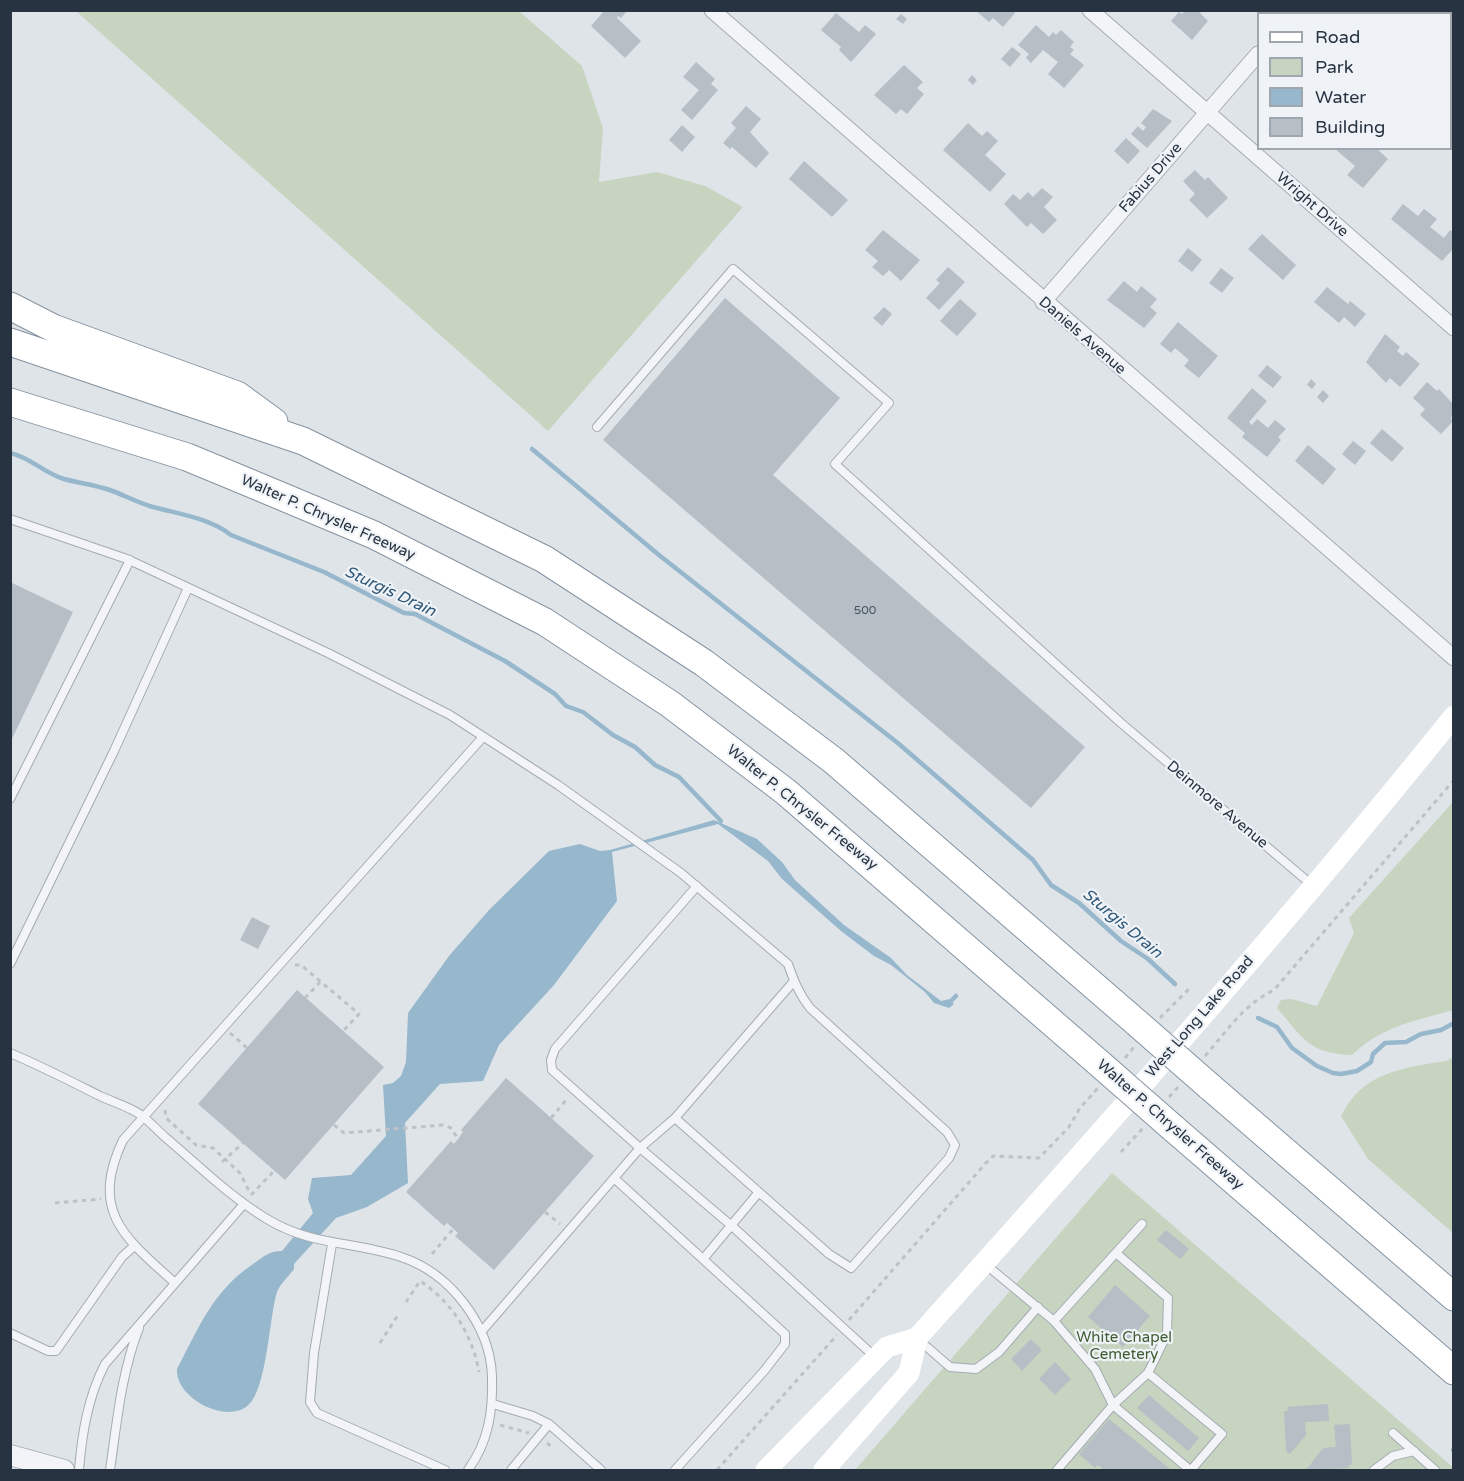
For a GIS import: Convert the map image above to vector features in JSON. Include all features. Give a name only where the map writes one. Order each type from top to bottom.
[{"type":"highway","points":[[10,306],[53,328],[237,395],[303,441]]},
{"type":"highway","points":[[10,342],[303,441],[544,559],[704,663],[834,761],[1454,1297]]},
{"type":"highway","name":"Walter P. Chrysler Freeway","points":[[10,402],[188,457],[374,535],[545,622],[670,704],[786,792],[1109,1069],[1173,1128],[1454,1371]]},
{"type":"main road","name":"West Long Lake Road","points":[[824,1470],[909,1373],[917,1338],[1313,886],[1454,716]]},
{"type":"main road","points":[[766,1470],[887,1347],[917,1338]]},
{"type":"street","name":"Daniels Avenue","points":[[712,10],[1043,302],[1454,658]]},
{"type":"street","name":"Wright Drive","points":[[1090,10],[1454,328]]},
{"type":"street","name":"Fabius Drive","points":[[1043,302],[1257,55]]},
{"type":"street","points":[[10,1455],[64,1470]]},
{"type":"lane","name":"Deinmore Avenue","points":[[597,427],[733,269],[890,403],[835,464],[1121,723],[1313,886]]},
{"type":"lane","points":[[10,519],[130,560],[328,653],[450,715],[611,823],[697,886],[788,964],[794,981],[810,1008],[947,1132],[955,1144],[949,1158],[851,1268],[829,1254],[675,1118]]},
{"type":"lane","points":[[10,800],[130,560]]},
{"type":"lane","points":[[10,964],[114,751],[188,588]]},
{"type":"lane","points":[[175,1282],[133,1246],[114,1214],[109,1183],[113,1161],[123,1140],[142,1115],[180,1078],[483,737]]},
{"type":"lane","points":[[697,886],[555,1049],[551,1060],[552,1070],[733,1227],[876,1358]]},
{"type":"lane","points":[[482,1331],[640,1148],[675,1118],[794,981]]},
{"type":"lane","points":[[10,1053],[142,1115],[243,1204],[288,1232],[329,1243],[401,1257],[425,1269],[467,1307],[482,1331],[490,1356],[493,1404],[486,1436],[468,1470]]},
{"type":"lane","points":[[614,1178],[780,1327],[785,1334],[785,1344],[739,1402],[675,1470]]},
{"type":"lane","points":[[704,1258],[733,1227],[759,1192]]},
{"type":"lane","points":[[79,1470],[82,1441],[93,1386],[105,1364],[243,1204]]},
{"type":"lane","points":[[1054,1321],[1142,1224]]},
{"type":"lane","points":[[329,1243],[314,1353],[310,1402],[317,1413],[445,1470]]},
{"type":"lane","points":[[10,1333],[48,1352],[56,1351],[122,1257],[133,1246]]},
{"type":"lane","points":[[1057,1470],[1113,1405],[1148,1373],[1167,1334],[1168,1298],[1116,1253]]},
{"type":"lane","points":[[984,1263],[1054,1321],[1095,1370],[1113,1405],[1190,1470],[1222,1434],[1148,1373]]},
{"type":"lane","points":[[917,1338],[950,1367],[976,1369],[999,1352],[1038,1307]]},
{"type":"lane","points":[[110,1470],[123,1377],[141,1324]]},
{"type":"lane","points":[[493,1404],[533,1416],[549,1424],[601,1470]]},
{"type":"lane","points":[[510,1470],[549,1424]]},
{"type":"lane","points":[[1393,1433],[1435,1470]]},
{"type":"lane","points":[[1374,1470],[1393,1456],[1414,1451]]},
{"type":"path","points":[[1233,1021],[1257,998],[1274,990],[1454,780]]},
{"type":"path","points":[[288,965],[301,965],[359,1014],[343,1031]]},
{"type":"path","points":[[305,998],[320,982]]},
{"type":"path","points":[[717,1470],[985,1164],[993,1156],[1039,1158],[1069,1127],[1109,1069],[1143,1030],[1192,986]]},
{"type":"path","points":[[222,1041],[236,1024]]},
{"type":"path","points":[[229,1032],[247,1048]]},
{"type":"path","points":[[551,1118],[570,1096]]},
{"type":"path","points":[[164,1106],[166,1118],[196,1145],[213,1148],[224,1161],[240,1173],[256,1200]]},
{"type":"path","points":[[334,1125],[344,1133],[443,1125],[451,1128],[458,1139]]},
{"type":"path","points":[[224,1161],[243,1143]]},
{"type":"path","points":[[251,1195],[274,1170]]},
{"type":"path","points":[[55,1203],[102,1199]]},
{"type":"path","points":[[545,1212],[561,1226]]},
{"type":"path","points":[[432,1254],[453,1229]]},
{"type":"path","points":[[406,1302],[420,1281],[444,1301],[466,1332],[474,1350],[479,1378]]},
{"type":"path","points":[[380,1343],[398,1315]]},
{"type":"path","points":[[500,1425],[529,1433]]},
{"type":"path","points":[[546,1442],[554,1449]]},
{"type":"green space","points":[[76,11],[519,11],[582,66],[603,128],[599,182],[657,172],[705,186],[743,207],[548,431]]},
{"type":"green space","points":[[1453,802],[1453,1010],[1412,1021],[1387,1031],[1363,1045],[1352,1055],[1337,1054],[1316,1047],[1301,1036],[1277,1008],[1281,1000],[1291,999],[1317,1006],[1354,933],[1349,918]]},
{"type":"green space","points":[[1453,1057],[1453,1233],[1368,1159],[1341,1116],[1350,1101],[1372,1081],[1399,1070],[1446,1061]]},
{"type":"green space","name":"White Chapel Cemetery","points":[[1112,1173],[1454,1468],[1453,1470],[855,1470]]},
{"type":"water","points":[[714,820],[757,839],[782,862],[795,880],[844,925],[891,958],[907,975],[941,1001],[950,999],[954,1004],[949,1008],[934,1003],[925,992],[891,965],[874,956],[841,931],[782,879],[768,861],[718,824],[612,852],[617,901],[554,985],[499,1045],[483,1081],[440,1084],[405,1123],[408,1183],[367,1207],[336,1218],[294,1264],[294,1269],[277,1292],[263,1371],[253,1399],[246,1407],[225,1412],[192,1398],[178,1379],[177,1369],[200,1324],[227,1286],[266,1255],[282,1251],[313,1213],[308,1199],[312,1178],[351,1175],[386,1136],[383,1085],[393,1083],[401,1076],[406,1062],[408,1013],[449,956],[489,910],[549,851],[580,844],[600,851],[610,850]]},
{"type":"building","points":[[605,10],[628,10],[621,18],[618,16],[617,18],[641,41],[625,58],[591,26]]},
{"type":"building","points":[[975,10],[1012,10],[1015,13],[1003,27],[993,18],[989,22]]},
{"type":"building","points":[[1186,10],[1203,10],[1200,13],[1208,21],[1192,40],[1171,21],[1179,12],[1182,14]]},
{"type":"building","points":[[1353,10],[1377,10],[1376,12],[1355,12]]},
{"type":"building","points":[[836,13],[859,32],[865,25],[876,34],[851,62],[839,50],[841,47],[821,30]]},
{"type":"building","points":[[901,14],[907,19],[903,24],[896,19]]},
{"type":"building","points":[[1036,25],[1049,37],[1053,32],[1056,35],[1061,30],[1074,42],[1070,47],[1074,50],[1070,54],[1084,65],[1064,88],[1048,74],[1058,62],[1043,50],[1031,63],[1026,58],[1029,54],[1018,45]]},
{"type":"building","points":[[1012,47],[1021,54],[1010,67],[1001,59]]},
{"type":"building","points":[[696,62],[715,79],[711,84],[718,90],[692,120],[681,110],[699,90],[683,77]]},
{"type":"building","points":[[904,65],[923,82],[917,88],[924,94],[907,114],[901,109],[896,114],[874,95]]},
{"type":"building","points":[[972,75],[977,80],[973,85],[968,80]]},
{"type":"building","points":[[746,106],[761,119],[750,132],[769,153],[756,168],[732,147],[730,149],[723,143],[736,128],[731,123]]},
{"type":"building","points":[[1153,109],[1172,121],[1147,148],[1131,134],[1138,126],[1143,131],[1146,127],[1141,123]]},
{"type":"building","points":[[968,123],[982,136],[987,131],[998,141],[985,155],[1006,174],[990,192],[943,150]]},
{"type":"building","points":[[682,125],[695,137],[682,152],[669,140]]},
{"type":"building","points":[[1126,138],[1140,151],[1128,164],[1114,151]]},
{"type":"building","points":[[1336,150],[1378,150],[1388,159],[1363,188],[1347,175],[1355,166]]},
{"type":"building","points":[[804,161],[848,200],[832,217],[789,179]]},
{"type":"building","points":[[1195,170],[1205,180],[1208,177],[1228,198],[1207,218],[1189,200],[1195,194],[1183,181]]},
{"type":"building","points":[[1042,188],[1053,197],[1044,207],[1057,220],[1043,234],[1031,223],[1027,227],[1004,204],[1013,194],[1020,200],[1028,192],[1033,197]]},
{"type":"building","points":[[1403,204],[1418,216],[1424,209],[1437,219],[1430,227],[1444,238],[1450,230],[1454,233],[1454,248],[1442,261],[1391,219]]},
{"type":"building","points":[[883,230],[920,260],[901,281],[889,270],[883,276],[872,267],[878,261],[865,250]]},
{"type":"building","points":[[1262,234],[1296,265],[1283,280],[1248,249]]},
{"type":"building","points":[[1188,248],[1202,260],[1192,272],[1178,261]]},
{"type":"building","points":[[948,267],[965,282],[939,310],[926,298],[940,283],[936,280]]},
{"type":"building","points":[[1221,268],[1234,278],[1222,293],[1209,283]]},
{"type":"building","points":[[1124,281],[1137,292],[1141,286],[1157,299],[1150,307],[1157,313],[1144,328],[1107,300]]},
{"type":"building","points":[[1327,287],[1348,304],[1350,301],[1366,314],[1355,327],[1344,317],[1339,323],[1314,302]]},
{"type":"building","points":[[725,298],[840,398],[773,475],[1085,747],[1031,808],[603,440]]},
{"type":"building","points":[[960,299],[977,314],[957,336],[940,321]]},
{"type":"building","points":[[884,307],[892,314],[882,326],[873,318]]},
{"type":"building","points":[[1178,322],[1218,356],[1199,378],[1184,366],[1189,360],[1175,348],[1171,353],[1160,344]]},
{"type":"building","points":[[1385,334],[1400,347],[1397,351],[1403,356],[1406,352],[1420,364],[1400,387],[1390,378],[1386,383],[1366,362]]},
{"type":"building","points":[[1267,365],[1282,377],[1273,388],[1258,376]]},
{"type":"building","points":[[1311,379],[1316,384],[1312,389],[1307,385]]},
{"type":"building","points":[[1427,382],[1437,391],[1439,389],[1454,405],[1451,419],[1453,421],[1441,434],[1420,415],[1425,409],[1413,398]]},
{"type":"building","points":[[1252,388],[1267,401],[1249,422],[1252,425],[1257,419],[1268,428],[1275,420],[1286,429],[1278,437],[1281,440],[1267,457],[1242,437],[1245,433],[1227,418]]},
{"type":"building","points":[[1323,390],[1329,396],[1323,403],[1317,397]]},
{"type":"building","points":[[1382,429],[1404,448],[1392,462],[1370,443]]},
{"type":"building","points":[[1353,441],[1366,451],[1355,465],[1342,454]]},
{"type":"building","points":[[1308,445],[1336,469],[1323,485],[1295,461]]},
{"type":"building","points":[[10,582],[73,612],[10,743]]},
{"type":"building","points":[[252,917],[270,926],[258,949],[240,940]]},
{"type":"building","points":[[297,990],[384,1067],[285,1180],[198,1104]]},
{"type":"building","points":[[506,1078],[594,1156],[494,1270],[455,1236],[458,1233],[447,1223],[444,1226],[406,1192],[451,1141],[454,1144],[463,1132],[461,1130]]},
{"type":"building","points":[[1166,1230],[1189,1249],[1180,1259],[1157,1240]]},
{"type":"building","points":[[1115,1285],[1150,1316],[1123,1347],[1088,1317]]},
{"type":"building","points":[[1031,1339],[1042,1350],[1022,1371],[1011,1359]]},
{"type":"building","points":[[1055,1362],[1071,1379],[1055,1395],[1039,1379]]},
{"type":"building","points":[[1149,1395],[1199,1438],[1188,1451],[1137,1408]]},
{"type":"building","points":[[1328,1404],[1329,1421],[1305,1422],[1306,1435],[1290,1454],[1286,1451],[1284,1411],[1288,1411],[1287,1407]]},
{"type":"building","points":[[1109,1419],[1171,1470],[1104,1470],[1098,1465],[1095,1468],[1079,1454]]},
{"type":"building","points":[[1350,1424],[1352,1465],[1349,1465],[1349,1468],[1306,1470],[1323,1448],[1336,1447],[1334,1425]]},
{"type":"waterway","points":[[532,449],[659,555],[899,744],[1033,860],[1051,885],[1079,903],[1121,941],[1148,959],[1175,984]]},
{"type":"waterway","name":"Sturgis Drain","points":[[10,453],[64,479],[104,488],[147,505],[213,524],[231,535],[324,572],[404,613],[415,614],[505,661],[555,694],[566,706],[583,712],[613,735],[635,747],[655,765],[679,777],[721,821]]},
{"type":"waterway","name":"Sturgis Drain","points":[[952,1000],[956,996]]},
{"type":"waterway","name":"Sturgis Drain","points":[[1258,1018],[1277,1027],[1292,1048],[1317,1066],[1341,1074],[1357,1071],[1371,1062],[1373,1054],[1385,1043],[1406,1042],[1421,1034],[1441,1030],[1454,1023]]}]
